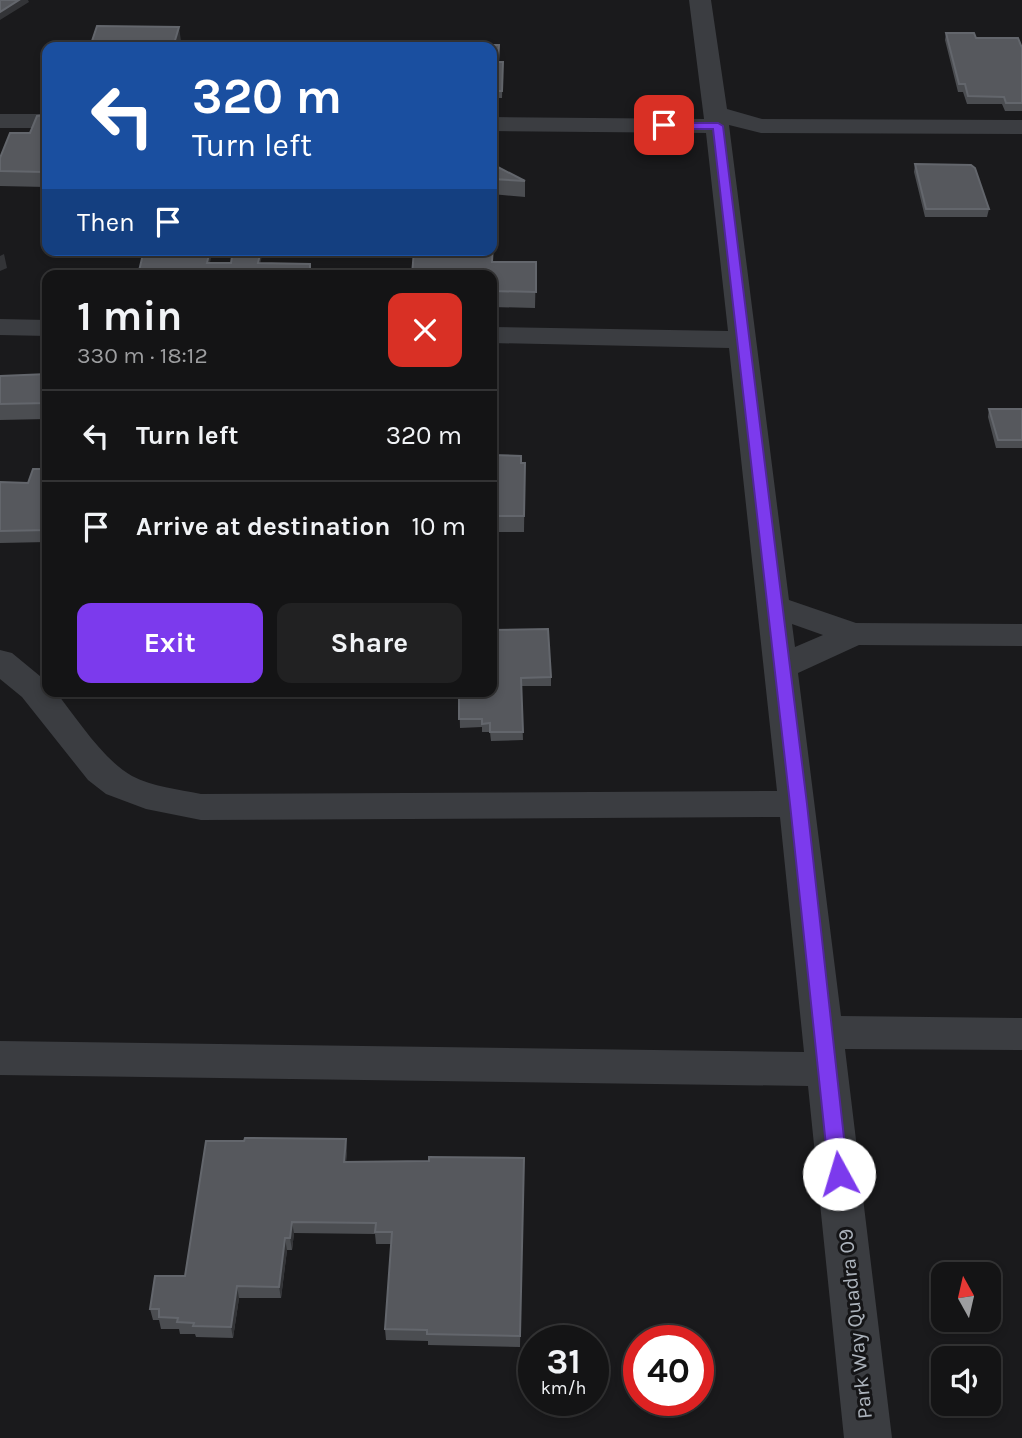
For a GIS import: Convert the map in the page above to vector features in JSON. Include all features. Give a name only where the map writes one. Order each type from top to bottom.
[{"type":"street","name":"Park Way Quadra 09","points":[[700,0],[744,340],[868,1438]]},
{"type":"street","points":[[0,121],[42,121]]},
{"type":"street","points":[[497,124],[1022,127]]},
{"type":"street","points":[[0,327],[42,328]]},
{"type":"street","points":[[497,335],[744,340]]},
{"type":"street","points":[[774,606],[854,634],[1022,635]]},
{"type":"street","points":[[781,667],[854,634]]},
{"type":"street","points":[[0,661],[34,689],[101,771],[119,785],[168,802],[201,807],[798,804]]},
{"type":"street","points":[[0,1058],[824,1050],[1022,1034]]},
{"type":"building","points":[[0,0],[19,0],[0,12]]},
{"type":"building","points":[[97,26],[179,27],[174,42],[92,42]]},
{"type":"building","points":[[946,33],[974,33],[976,38],[1018,38],[1022,48],[1022,103],[1006,103],[1004,97],[968,96],[965,84],[959,84]]},
{"type":"building","points":[[497,45],[498,62],[503,62],[502,91],[497,91]]},
{"type":"building","points":[[42,115],[42,172],[0,171],[0,158],[10,133],[30,133],[37,116]]},
{"type":"building","points":[[915,164],[971,165],[975,168],[989,209],[926,209]]},
{"type":"building","points":[[497,167],[525,181],[497,179]]},
{"type":"building","points":[[143,256],[209,256],[207,263],[231,263],[232,256],[260,256],[258,263],[310,264],[310,270],[139,270]]},
{"type":"building","points":[[414,256],[492,256],[492,262],[536,262],[536,292],[497,291],[497,270],[412,270]]},
{"type":"building","points":[[42,374],[42,403],[0,404],[0,376]]},
{"type":"building","points":[[989,409],[1022,409],[1022,440],[998,440]]},
{"type":"building","points":[[497,455],[521,456],[521,463],[525,463],[524,516],[497,516]]},
{"type":"building","points":[[33,469],[42,469],[42,530],[0,531],[0,482],[28,483]]},
{"type":"building","points":[[548,629],[551,677],[521,678],[523,732],[490,732],[490,723],[482,724],[482,719],[459,719],[459,697],[497,697],[497,630]]},
{"type":"building","points":[[245,1138],[346,1139],[344,1162],[429,1161],[429,1157],[524,1158],[518,1336],[427,1334],[427,1330],[385,1329],[392,1232],[375,1232],[376,1223],[292,1222],[290,1238],[285,1238],[279,1287],[237,1286],[231,1327],[193,1326],[194,1323],[177,1322],[178,1318],[159,1317],[159,1309],[150,1309],[155,1276],[185,1276],[206,1141],[244,1141]]},
{"type":"route","points":[[664,125],[718,126],[839,1174]]}]
